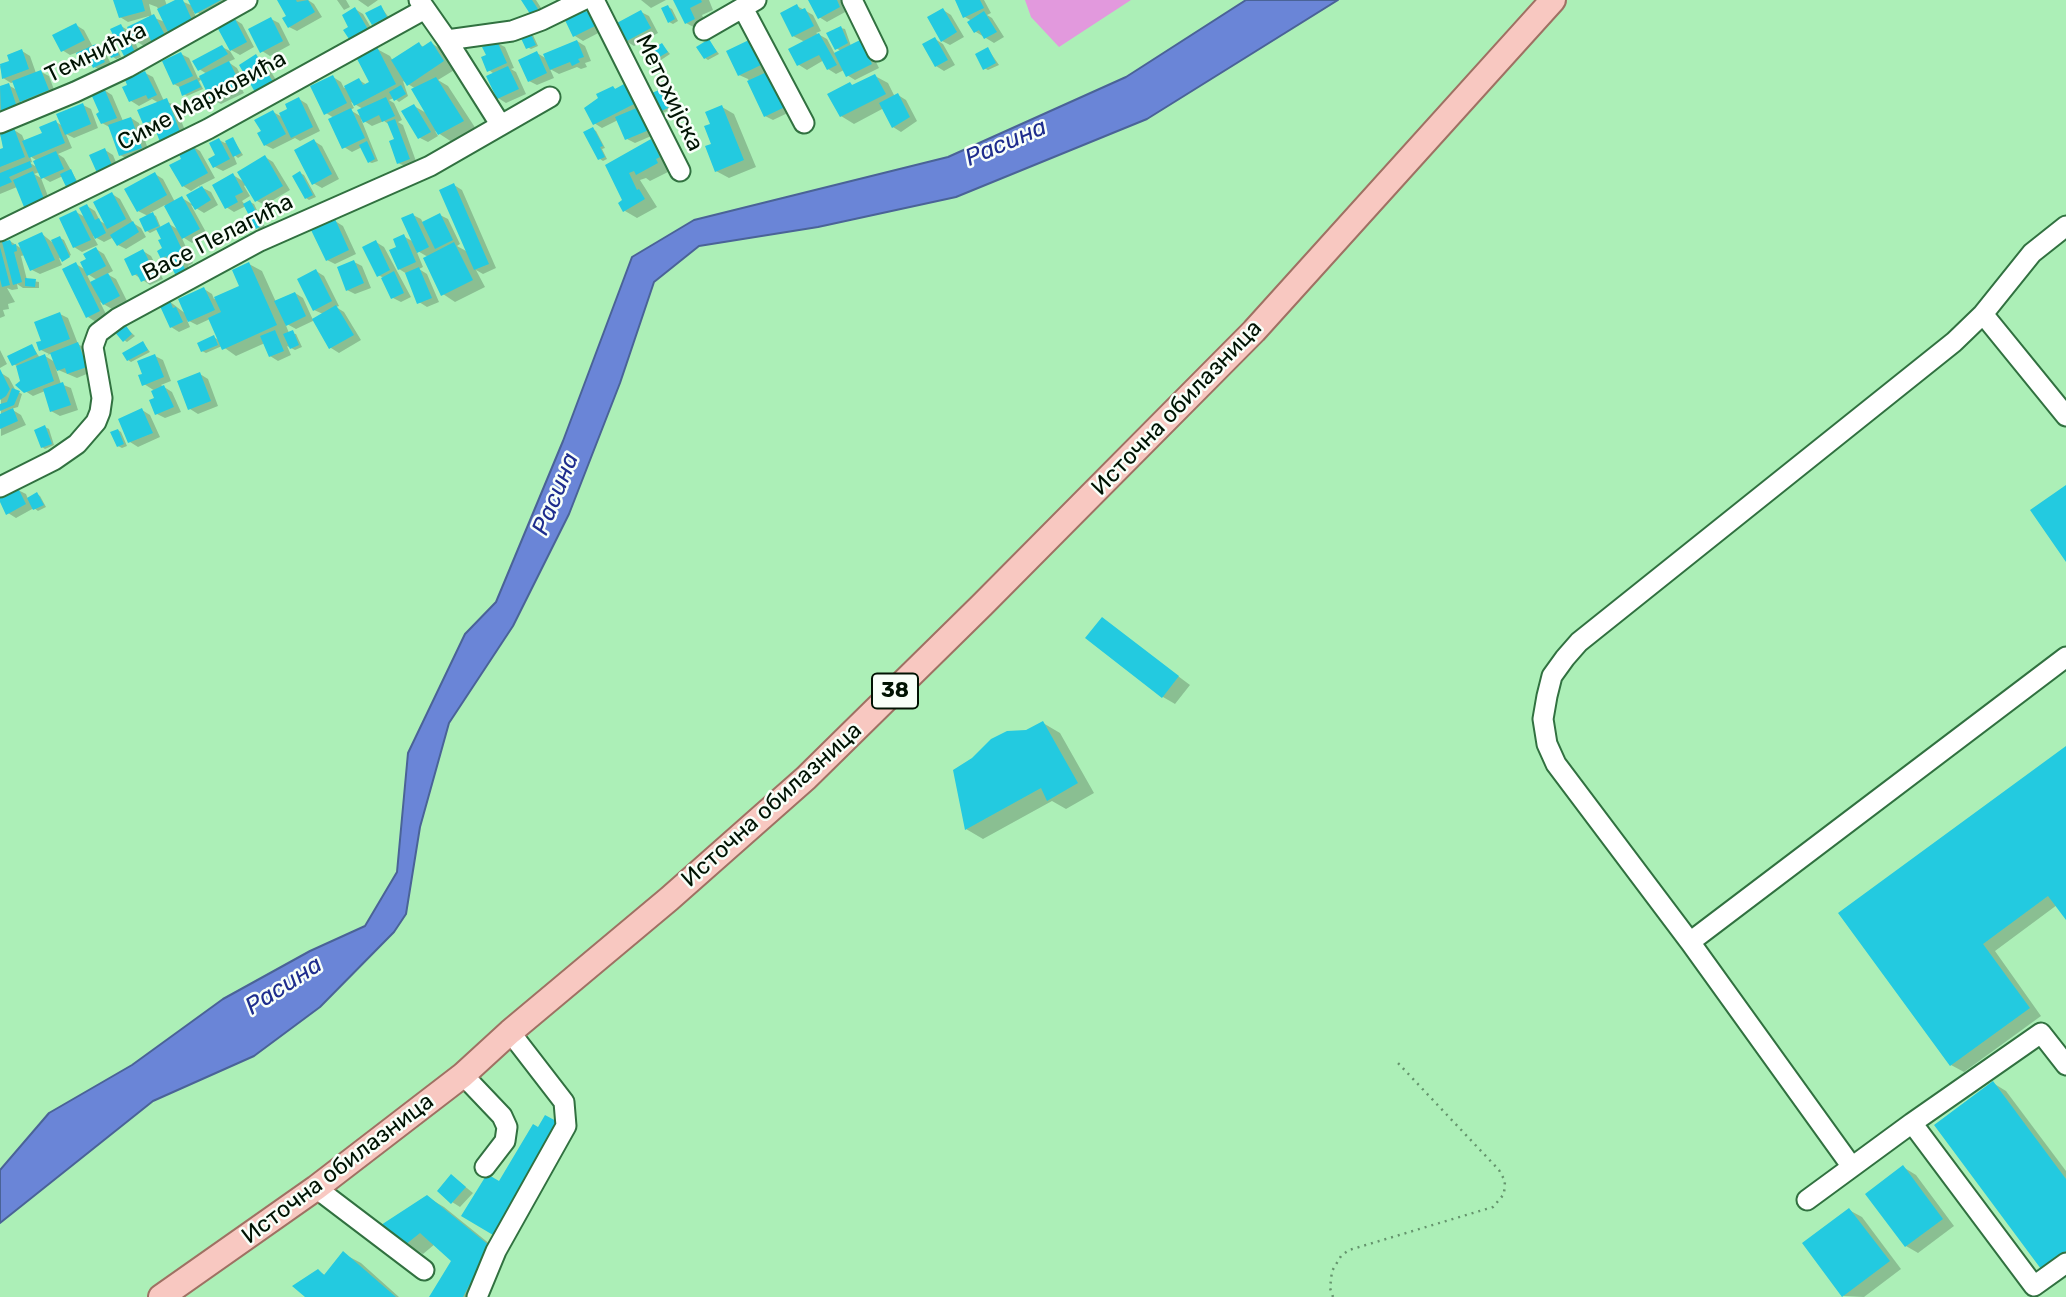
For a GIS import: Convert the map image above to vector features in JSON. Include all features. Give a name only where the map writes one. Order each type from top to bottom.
[{"type":"main road","name":"Источна обилазница","points":[[161,1297],[316,1188],[463,1075],[510,1032],[669,900],[806,778],[1254,331],[1553,0]]},
{"type":"street","name":"Темнићка","points":[[0,123],[128,67],[247,0]]},
{"type":"street","points":[[447,40],[512,31],[583,0]]},
{"type":"street","name":"Метохијска","points":[[594,0],[680,171]]},
{"type":"street","points":[[852,0],[877,51]]},
{"type":"street","points":[[422,4],[500,124]]},
{"type":"street","name":"Симе Марковића","points":[[0,231],[208,128],[422,4]]},
{"type":"street","points":[[704,30],[750,4],[804,123]]},
{"type":"street","name":"Васе Пелагића","points":[[0,486],[54,460],[77,444],[96,422],[102,398],[93,347],[98,333],[107,325],[260,241],[430,166],[550,97]]},
{"type":"street","points":[[1852,1167],[1690,942],[1556,764],[1547,744],[1543,719],[1552,676],[1579,642],[1954,342],[1983,314],[2032,253],[2066,226]]},
{"type":"street","points":[[1983,314],[2066,416]]},
{"type":"street","points":[[1690,942],[2066,657]]},
{"type":"street","points":[[477,1297],[496,1251],[566,1126],[564,1102],[510,1032]]},
{"type":"street","points":[[1807,1200],[2041,1032],[2066,1065]]},
{"type":"street","points":[[463,1075],[502,1116],[507,1128],[505,1141],[485,1167]]},
{"type":"street","points":[[1912,1123],[2034,1286],[2066,1263]]},
{"type":"street","points":[[316,1188],[424,1270]]},
{"type":"path","points":[[1333,1297],[1330,1288],[1332,1271],[1341,1256],[1349,1250],[1493,1207],[1504,1194],[1505,1181],[1499,1170],[1398,1063]]},
{"type":"shaded area","points":[[1025,0],[1131,0],[1059,47],[1031,17]]},
{"type":"water","name":"Расина","points":[[1246,0],[1338,0],[1147,119],[956,197],[818,227],[699,246],[654,282],[620,383],[569,514],[513,626],[449,723],[420,827],[406,914],[394,932],[320,1007],[254,1056],[153,1101],[0,1223],[0,1170],[49,1113],[132,1065],[223,999],[310,951],[365,926],[397,872],[408,753],[465,634],[496,602],[563,441],[632,257],[694,220],[948,157],[1126,77]]},
{"type":"building","points":[[113,0],[142,0],[145,11],[119,18]]},
{"type":"building","points":[[175,0],[183,0],[192,20],[168,32],[157,9]]},
{"type":"building","points":[[188,0],[221,0],[195,14]]},
{"type":"building","points":[[277,0],[308,0],[315,12],[288,28],[282,18],[286,16]]},
{"type":"building","points":[[521,0],[532,0],[540,12],[532,17]]},
{"type":"building","points":[[673,0],[701,0],[702,2],[690,8],[695,19],[685,24]]},
{"type":"building","points":[[808,0],[837,0],[840,7],[818,19]]},
{"type":"building","points":[[955,0],[980,0],[984,8],[963,18]]},
{"type":"building","points":[[797,4],[800,10],[805,8],[814,26],[792,37],[780,13]]},
{"type":"building","points":[[381,5],[387,17],[372,25],[365,13]]},
{"type":"building","points":[[668,5],[675,19],[668,23],[661,8]]},
{"type":"building","points":[[582,6],[585,12],[591,9],[599,24],[573,37],[563,16]]},
{"type":"building","points":[[355,7],[369,31],[351,42],[343,30],[348,27],[342,15]]},
{"type":"building","points":[[943,8],[957,32],[941,42],[927,17]]},
{"type":"building","points":[[641,10],[651,28],[625,42],[615,24]]},
{"type":"building","points":[[984,11],[997,32],[984,39],[979,30],[974,33],[967,22]]},
{"type":"building","points":[[154,14],[166,37],[152,43],[149,36],[134,43],[127,27]]},
{"type":"building","points":[[234,17],[247,42],[230,51],[217,27]]},
{"type":"building","points":[[271,17],[283,41],[260,53],[248,29]]},
{"type":"building","points":[[76,23],[85,40],[61,52],[52,35]]},
{"type":"building","points":[[121,24],[135,52],[125,58],[110,29]]},
{"type":"building","points":[[841,26],[848,43],[835,50],[826,33]]},
{"type":"building","points":[[529,30],[536,45],[526,49],[519,34]]},
{"type":"building","points":[[819,33],[837,65],[827,70],[819,55],[797,66],[788,49]]},
{"type":"building","points":[[935,37],[948,60],[935,67],[922,44]]},
{"type":"building","points":[[111,38],[119,55],[111,58],[104,42]]},
{"type":"building","points":[[709,39],[717,52],[704,59],[696,47]]},
{"type":"building","points":[[751,39],[763,64],[738,76],[726,51]]},
{"type":"building","points":[[577,40],[584,57],[578,59],[580,62],[572,66],[570,62],[550,70],[543,54]]},
{"type":"building","points":[[860,40],[872,64],[846,77],[834,53]]},
{"type":"building","points":[[431,41],[444,61],[407,86],[391,60],[419,42],[422,47]]},
{"type":"building","points":[[497,41],[507,63],[487,72],[481,57],[486,55],[482,47]]},
{"type":"building","points":[[662,43],[668,52],[656,59],[651,50]]},
{"type":"building","points":[[96,44],[105,62],[93,68],[89,59],[81,63],[76,53]]},
{"type":"building","points":[[222,45],[228,54],[198,71],[192,61]]},
{"type":"building","points":[[377,47],[396,84],[354,106],[344,86],[359,78],[363,85],[369,82],[356,57]]},
{"type":"building","points":[[988,47],[996,63],[983,70],[975,54]]},
{"type":"building","points":[[22,49],[29,69],[2,79],[0,64],[9,61],[7,55]]},
{"type":"building","points":[[537,51],[547,73],[528,82],[518,60]]},
{"type":"building","points":[[181,52],[193,76],[173,85],[162,61]]},
{"type":"building","points":[[256,54],[273,82],[255,92],[239,65]]},
{"type":"building","points":[[229,61],[236,75],[231,78],[237,89],[211,101],[199,76]]},
{"type":"building","points":[[508,66],[519,89],[497,99],[486,76]]},
{"type":"building","points":[[41,70],[49,90],[20,102],[12,81]]},
{"type":"building","points":[[145,71],[157,95],[148,99],[146,95],[129,102],[122,87],[127,85],[125,80]]},
{"type":"building","points":[[769,71],[785,107],[764,117],[747,81]]},
{"type":"building","points":[[875,74],[886,94],[840,117],[827,94],[850,82],[852,85]]},
{"type":"building","points":[[333,75],[347,103],[324,115],[310,86]]},
{"type":"building","points":[[436,77],[464,121],[438,135],[411,89]]},
{"type":"building","points":[[197,79],[201,87],[182,96],[179,87]]},
{"type":"building","points":[[9,83],[17,107],[1,113],[0,86]]},
{"type":"building","points":[[624,84],[634,104],[593,125],[584,108],[598,98],[596,94]]},
{"type":"building","points":[[401,85],[406,94],[394,101],[389,92]]},
{"type":"building","points":[[104,88],[117,118],[101,124],[91,94]]},
{"type":"building","points":[[659,90],[668,108],[657,113],[649,94]]},
{"type":"building","points":[[898,93],[910,117],[892,128],[879,103]]},
{"type":"building","points":[[299,97],[313,127],[291,138],[279,113],[287,109],[285,104]]},
{"type":"building","points":[[386,97],[395,116],[382,122],[379,115],[363,123],[357,110]]},
{"type":"building","points":[[167,98],[181,134],[160,142],[152,121],[143,124],[137,110]]},
{"type":"building","points":[[83,103],[91,124],[65,135],[56,114]]},
{"type":"building","points":[[414,104],[431,132],[418,139],[401,111]]},
{"type":"building","points":[[722,105],[744,160],[715,172],[705,146],[711,144],[704,126],[710,124],[705,112]]},
{"type":"building","points":[[639,107],[649,130],[625,140],[615,117]]},
{"type":"building","points":[[351,108],[365,138],[342,149],[328,119]]},
{"type":"building","points":[[273,110],[286,134],[264,146],[257,133],[261,131],[254,120]]},
{"type":"building","points":[[131,117],[142,148],[119,156],[108,125]]},
{"type":"building","points":[[395,119],[410,159],[397,164],[389,141],[394,139],[387,122]]},
{"type":"building","points":[[56,120],[65,143],[29,158],[22,141],[42,133],[39,127]]},
{"type":"building","points":[[593,127],[603,146],[600,147],[605,157],[598,160],[583,132]]},
{"type":"building","points":[[14,128],[25,157],[0,167],[0,149],[3,148],[0,133]]},
{"type":"building","points":[[233,137],[241,153],[233,157],[225,141]]},
{"type":"building","points":[[219,138],[230,159],[213,168],[208,159],[215,155],[209,143]]},
{"type":"building","points":[[314,139],[332,174],[312,185],[294,150]]},
{"type":"building","points":[[651,139],[660,157],[656,159],[658,163],[636,175],[634,171],[629,173],[645,199],[623,212],[618,203],[622,200],[605,165]]},
{"type":"building","points":[[367,141],[375,159],[368,163],[359,145]]},
{"type":"building","points":[[192,144],[208,173],[182,187],[169,165],[181,159],[178,152]]},
{"type":"building","points":[[105,148],[113,168],[98,175],[89,155]]},
{"type":"building","points":[[56,151],[64,169],[41,179],[33,161]]},
{"type":"building","points":[[265,155],[283,186],[255,202],[237,172]]},
{"type":"building","points":[[30,161],[32,167],[9,177],[12,182],[0,187],[0,173]]},
{"type":"building","points":[[71,169],[79,187],[68,191],[60,174]]},
{"type":"building","points":[[33,171],[44,199],[24,207],[13,180]]},
{"type":"building","points":[[300,171],[313,195],[305,199],[292,176]]},
{"type":"building","points":[[155,172],[167,195],[137,212],[124,189]]},
{"type":"building","points":[[233,173],[243,192],[235,196],[238,202],[225,209],[212,185]]},
{"type":"building","points":[[454,183],[489,264],[474,270],[439,190]]},
{"type":"building","points":[[202,186],[211,200],[195,210],[186,195]]},
{"type":"building","points":[[112,192],[126,219],[107,229],[93,202]]},
{"type":"building","points":[[182,196],[200,229],[182,239],[164,206]]},
{"type":"building","points":[[250,200],[263,225],[256,229],[243,204]]},
{"type":"building","points":[[87,204],[95,220],[99,218],[106,233],[95,239],[79,208]]},
{"type":"building","points":[[76,210],[91,240],[73,248],[59,218]]},
{"type":"building","points":[[153,212],[159,226],[145,232],[139,219]]},
{"type":"building","points":[[413,213],[429,247],[417,253],[401,218]]},
{"type":"building","points":[[440,213],[453,240],[435,249],[422,222]]},
{"type":"building","points":[[335,219],[349,250],[326,261],[311,230]]},
{"type":"building","points":[[133,221],[139,232],[117,246],[110,235]]},
{"type":"building","points":[[169,222],[186,258],[181,261],[187,273],[177,278],[166,256],[161,259],[157,251],[162,248],[156,229]]},
{"type":"building","points":[[42,232],[55,260],[30,271],[18,243]]},
{"type":"building","points":[[404,234],[416,262],[398,270],[389,250],[396,247],[393,239]]},
{"type":"building","points":[[60,236],[70,257],[62,262],[51,240]]},
{"type":"building","points":[[10,240],[12,245],[16,244],[17,251],[14,252],[22,282],[13,285],[2,242]]},
{"type":"building","points":[[376,240],[390,270],[377,277],[362,247]]},
{"type":"building","points":[[454,242],[473,280],[441,296],[423,258]]},
{"type":"building","points":[[0,247],[10,285],[2,287],[0,279]]},
{"type":"building","points":[[96,247],[106,266],[87,276],[80,262],[86,259],[83,254]]},
{"type":"building","points":[[143,249],[156,275],[141,282],[137,274],[132,276],[124,259]]},
{"type":"building","points":[[354,260],[364,283],[346,291],[337,267]]},
{"type":"building","points":[[76,262],[100,311],[86,318],[62,269]]},
{"type":"building","points":[[249,262],[277,325],[222,350],[208,318],[221,312],[214,297],[239,286],[232,270]]},
{"type":"building","points":[[419,267],[432,298],[417,304],[405,273]]},
{"type":"building","points":[[316,269],[332,301],[313,311],[297,279]]},
{"type":"building","points":[[394,271],[404,293],[391,299],[381,278]]},
{"type":"building","points":[[108,273],[120,296],[103,305],[90,282]]},
{"type":"building","points":[[25,278],[36,279],[35,287],[25,286]]},
{"type":"building","points":[[204,287],[215,310],[188,322],[178,299]]},
{"type":"building","points":[[295,292],[306,316],[286,326],[274,301]]},
{"type":"building","points":[[169,299],[183,322],[170,328],[159,304]]},
{"type":"building","points":[[336,305],[354,335],[329,349],[312,319]]},
{"type":"building","points":[[60,312],[70,339],[39,351],[36,342],[41,341],[34,322]]},
{"type":"building","points":[[124,323],[132,334],[123,342],[114,331]]},
{"type":"building","points":[[275,330],[284,351],[269,357],[260,336]]},
{"type":"building","points":[[293,330],[299,345],[290,349],[283,334]]},
{"type":"building","points":[[214,335],[218,345],[201,352],[197,343]]},
{"type":"building","points":[[143,341],[148,350],[127,361],[122,353]]},
{"type":"building","points":[[78,342],[87,367],[67,374],[65,368],[57,371],[50,353]]},
{"type":"building","points":[[32,344],[37,354],[12,366],[7,356]]},
{"type":"building","points":[[45,354],[54,381],[24,393],[15,385],[20,381],[16,366]]},
{"type":"building","points":[[155,354],[164,377],[142,386],[138,375],[142,374],[137,361]]},
{"type":"building","points":[[0,369],[10,389],[0,400]]},
{"type":"building","points":[[200,372],[211,401],[188,410],[177,381]]},
{"type":"building","points":[[63,382],[71,405],[50,412],[43,389]]},
{"type":"building","points":[[164,385],[174,407],[155,415],[149,400],[154,398],[151,391]]},
{"type":"building","points":[[12,388],[20,391],[14,405],[0,411],[0,404],[7,402]]},
{"type":"building","points":[[13,408],[18,421],[0,429],[0,414]]},
{"type":"building","points":[[142,408],[153,433],[128,443],[118,419]]},
{"type":"building","points":[[45,425],[52,444],[41,448],[34,430]]},
{"type":"building","points":[[118,429],[124,444],[117,447],[110,432]]},
{"type":"building","points":[[2066,485],[2066,562],[2030,510]]},
{"type":"building","points":[[18,488],[26,504],[6,515],[0,497]]},
{"type":"building","points":[[37,492],[44,505],[33,510],[27,498]]},
{"type":"building","points":[[1102,617],[1179,676],[1162,698],[1085,638]]},
{"type":"building","points":[[1043,721],[1078,783],[1047,801],[1041,788],[965,830],[953,770],[972,758],[991,739],[1007,731],[1026,730]]},
{"type":"building","points":[[2066,746],[2066,920],[2048,896],[1983,944],[2030,1008],[1950,1066],[1838,913]]},
{"type":"building","points":[[1993,1081],[2066,1179],[2066,1251],[2041,1269],[1934,1125]]},
{"type":"building","points":[[545,1115],[560,1123],[493,1235],[461,1216],[487,1174],[499,1181],[533,1124],[538,1127]]},
{"type":"building","points":[[1903,1165],[1943,1219],[1905,1247],[1865,1194]]},
{"type":"building","points":[[451,1174],[466,1187],[451,1204],[437,1191]]},
{"type":"building","points":[[427,1195],[490,1246],[463,1297],[429,1297],[451,1261],[420,1233],[405,1245],[381,1225]]},
{"type":"building","points":[[1849,1208],[1890,1261],[1842,1297],[1802,1243]]},
{"type":"building","points":[[343,1251],[396,1297],[305,1297],[292,1286],[318,1269],[324,1275]]}]
